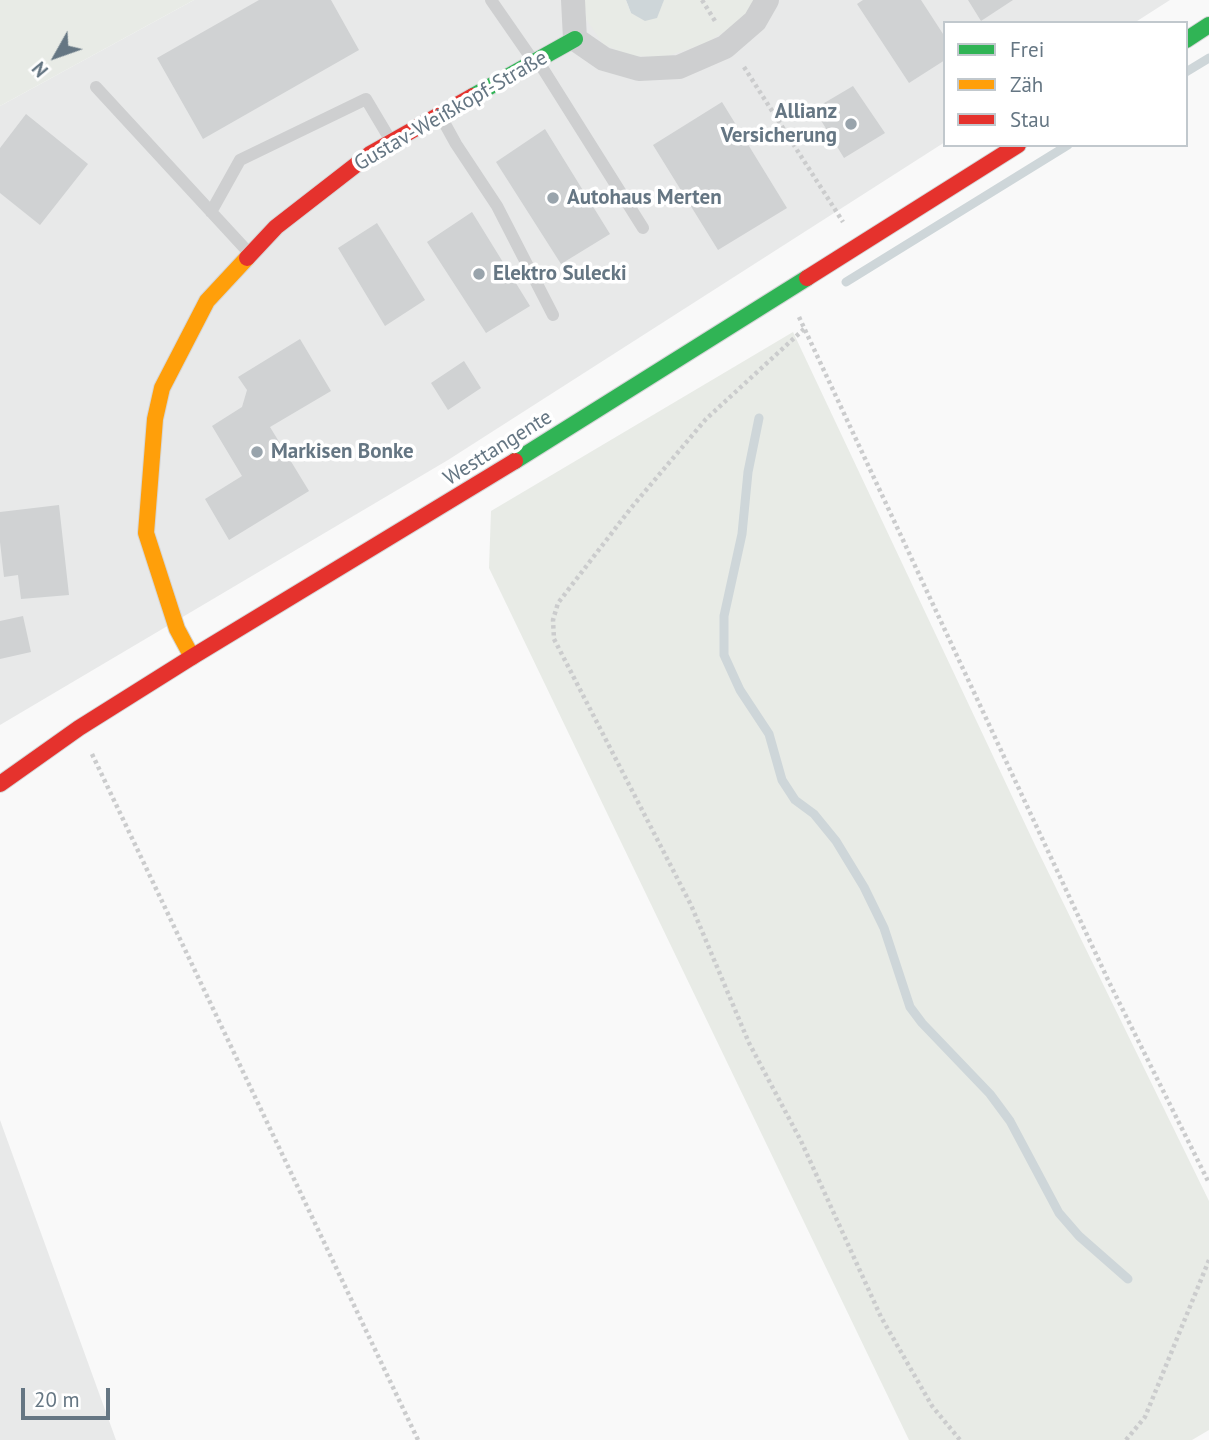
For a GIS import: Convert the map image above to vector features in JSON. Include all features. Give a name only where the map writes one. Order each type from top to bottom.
[{"type":"street","points":[[573,0],[575,39],[604,59],[639,69],[679,67],[725,47],[755,21],[767,0]]},
{"type":"street","points":[[1188,39],[1209,25]]},
{"type":"street","name":"Gustav-Weißkopf-Straße","points":[[192,657],[177,629],[145,533],[155,419],[162,388],[207,301],[276,227],[370,154],[575,39]]},
{"type":"street","name":"Westtangente","points":[[0,784],[79,728],[192,657],[436,512],[1015,147]]},
{"type":"lane","points":[[491,0],[536,62],[643,228]]},
{"type":"lane","points":[[96,88],[250,255]]},
{"type":"lane","points":[[211,212],[240,160],[366,99],[391,142]]},
{"type":"lane","points":[[440,115],[497,206],[553,315]]},
{"type":"path","points":[[702,0],[858,246]]},
{"type":"path","points":[[786,291],[1109,982],[1209,1184]]},
{"type":"path","points":[[804,329],[706,419],[631,508],[558,603],[552,620],[554,639],[691,905],[749,1043],[806,1152],[881,1317],[932,1406],[960,1440]]},
{"type":"path","points":[[79,728],[418,1440]]},
{"type":"path","points":[[1126,1440],[1145,1417],[1209,1260]]},
{"type":"shaded area","points":[[0,0],[194,0],[0,106]]},
{"type":"shaded area","points":[[194,0],[584,0],[586,19],[756,0],[1170,0],[1137,21],[943,21],[943,143],[448,460],[0,725],[0,106]]},
{"type":"shaded area","points":[[584,0],[626,0],[631,13],[664,0],[756,0],[750,10],[729,29],[704,44],[664,57],[631,56],[603,44],[586,19]]},
{"type":"shaded area","points":[[626,0],[664,0],[657,18],[645,21],[631,13]]},
{"type":"shaded area","points":[[793,332],[1035,845],[1209,1201],[1209,1430],[1192,1440],[909,1440],[489,568],[491,511]]},
{"type":"shaded area","points":[[0,1120],[116,1440],[0,1440]]},
{"type":"building","points":[[259,0],[331,0],[359,50],[203,139],[157,58]]},
{"type":"building","points":[[863,0],[921,0],[943,34],[943,61],[909,83],[857,4]]},
{"type":"building","points":[[968,0],[1013,0],[981,21]]},
{"type":"building","name":"Allianz Versicherung","points":[[853,86],[885,133],[844,158],[814,109]]},
{"type":"building","points":[[722,102],[787,208],[718,250],[653,145]]},
{"type":"building","points":[[26,114],[88,164],[40,225],[0,193],[0,148]]},
{"type":"building","name":"Autohaus Merten","points":[[545,129],[610,234],[561,264],[496,162]]},
{"type":"building","name":"Elektro Sulecki","points":[[472,212],[530,306],[486,333],[427,242]]},
{"type":"building","points":[[377,223],[425,300],[385,326],[338,248]]},
{"type":"building","name":"Markisen Bonke","points":[[300,339],[331,391],[270,427],[309,491],[229,540],[205,499],[242,476],[212,426],[242,407],[247,390],[238,377]]},
{"type":"building","points":[[464,361],[481,388],[448,410],[431,383]]},
{"type":"building","points":[[59,505],[69,595],[21,599],[18,575],[4,577],[0,512]]},
{"type":"building","points":[[23,616],[31,652],[0,659],[0,621]]},
{"type":"waterway","points":[[1188,71],[1209,58]]},
{"type":"waterway","points":[[846,282],[1065,147]]},
{"type":"waterway","points":[[759,418],[748,472],[742,534],[724,616],[724,655],[740,690],[769,734],[782,780],[795,800],[814,814],[836,841],[864,887],[884,928],[910,1007],[990,1094],[1010,1121],[1059,1213],[1079,1236],[1128,1279]]},
{"type":"traffic: fast","points":[[1188,39],[1209,25]]},
{"type":"traffic: fast","points":[[473,96],[575,39]]},
{"type":"traffic: fast","points":[[515,461],[807,278]]},
{"type":"traffic: slow","points":[[192,657],[177,629],[146,533],[155,419],[162,388],[207,301],[247,258]]},
{"type":"traffic: jam","points":[[247,258],[276,227],[370,154],[473,96]]},
{"type":"traffic: jam","points":[[807,278],[1015,147]]},
{"type":"traffic: jam","points":[[0,784],[79,728],[192,657],[515,461]]},
{"type":"place","name":"Allianz Versicherung","points":[[851,124]]},
{"type":"place","name":"Autohaus Merten","points":[[553,198]]},
{"type":"place","name":"Elektro Sulecki","points":[[479,274]]},
{"type":"place","name":"Markisen Bonke","points":[[257,452]]}]
